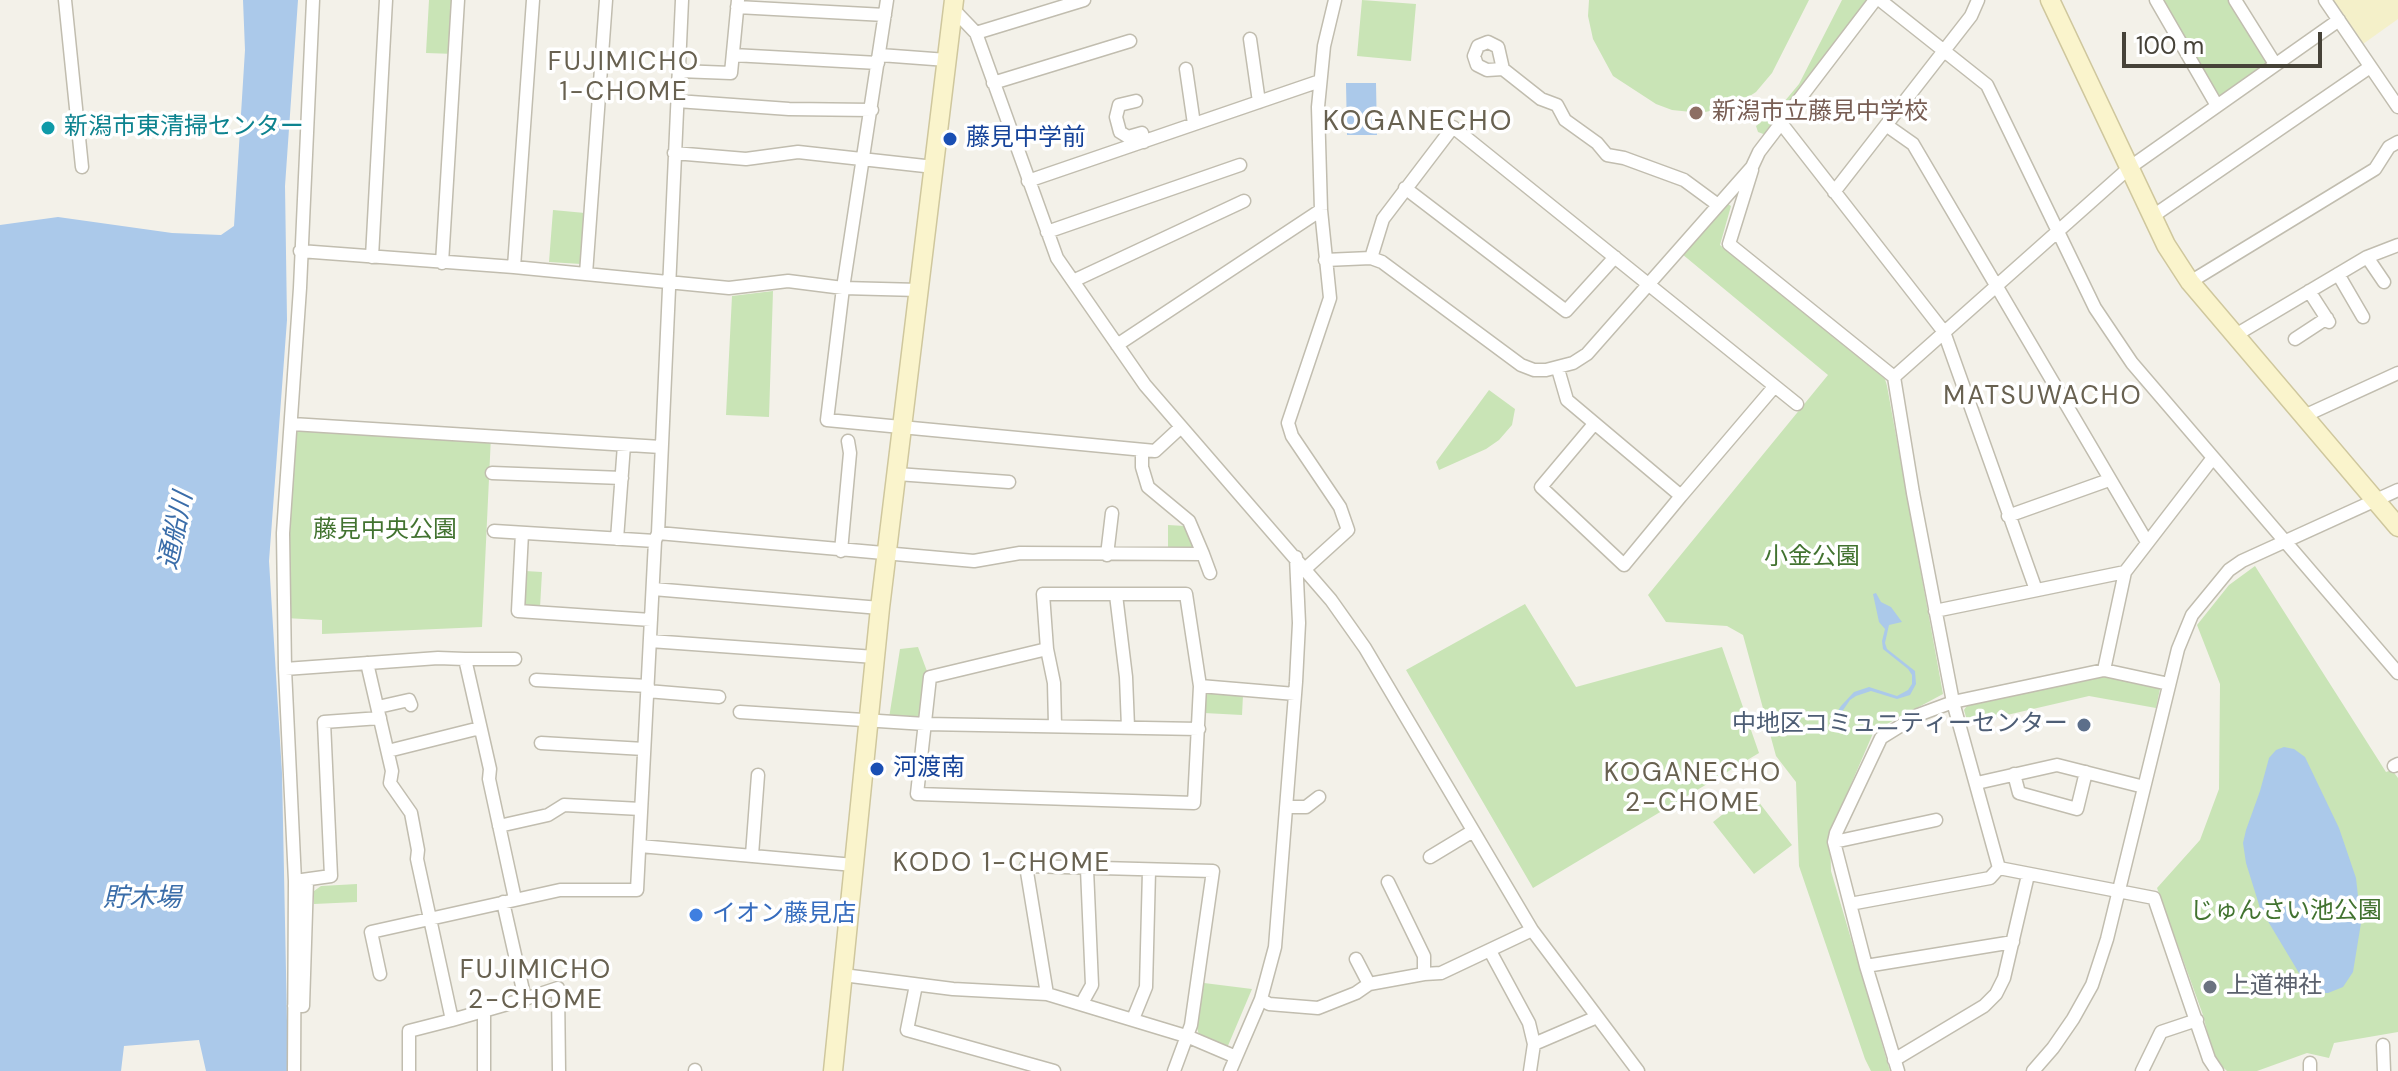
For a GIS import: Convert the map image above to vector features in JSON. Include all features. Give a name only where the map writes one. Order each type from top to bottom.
[{"type":"street","points":[[65,0],[82,167]]},
{"type":"street","points":[[294,1071],[301,880],[285,669],[283,533],[292,424],[313,0]]},
{"type":"street","points":[[372,257],[386,0]]},
{"type":"street","points":[[442,263],[458,0]]},
{"type":"street","points":[[514,267],[533,0]]},
{"type":"street","points":[[586,274],[606,0]]},
{"type":"street","points":[[380,974],[371,932],[560,890],[637,890],[682,0]]},
{"type":"street","points":[[887,0],[843,288],[827,420],[1155,451],[1181,427]]},
{"type":"street","points":[[1305,569],[1348,530],[1340,507],[1292,436],[1288,423],[1330,298],[1321,210],[1318,107],[1324,46],[1335,0]]},
{"type":"street","points":[[1999,868],[1953,702],[1894,377],[1729,244],[1759,152],[1877,0],[1987,85],[2095,308],[2132,363],[2398,673]]},
{"type":"street","points":[[1834,192],[1971,16],[1978,0]]},
{"type":"street","points":[[2050,0],[2166,245],[2190,282],[2398,527]]},
{"type":"street","points":[[2156,0],[2216,104]]},
{"type":"street","points":[[2235,0],[2275,64]]},
{"type":"street","points":[[2325,0],[2398,107]]},
{"type":"street","points":[[976,33],[1077,1]]},
{"type":"street","points":[[679,71],[731,73],[738,4],[826,6],[885,15]]},
{"type":"street","points":[[954,5],[976,33],[1057,258],[1145,385],[1331,600],[1365,648],[1532,930],[1638,1071]]},
{"type":"street","points":[[833,1071],[880,608],[954,5]]},
{"type":"street","points":[[1894,377],[2129,168],[2339,20]]},
{"type":"street","points":[[1250,39],[1259,102]]},
{"type":"street","points":[[993,83],[1130,41]]},
{"type":"street","points":[[733,55],[947,60]]},
{"type":"street","points":[[2153,216],[2370,67]]},
{"type":"street","points":[[1186,69],[1194,124]]},
{"type":"street","points":[[1503,69],[1541,99],[1557,105],[1565,120],[1597,143],[1607,155],[1684,180],[1718,205]]},
{"type":"street","points":[[1028,181],[1320,81]]},
{"type":"street","points":[[677,101],[789,109],[872,110]]},
{"type":"street","points":[[1136,101],[1119,105],[1116,117],[1120,132],[1128,137],[1142,133],[1144,142]]},
{"type":"street","points":[[1781,123],[1944,332],[2036,590]]},
{"type":"street","points":[[1886,125],[1913,144],[2147,542]]},
{"type":"street","points":[[1371,258],[1383,219],[1453,127],[1797,404]]},
{"type":"street","points":[[2190,282],[2375,169],[2389,147],[2398,142]]},
{"type":"street","points":[[674,153],[746,159],[798,152],[934,167]]},
{"type":"street","points":[[1047,232],[1240,165]]},
{"type":"street","points":[[1325,260],[1371,258],[1382,262],[1521,365],[1534,370],[1558,369],[1587,354],[1752,167]]},
{"type":"street","points":[[1405,188],[1566,311],[1615,257]]},
{"type":"street","points":[[1073,281],[1244,201]]},
{"type":"street","points":[[1117,345],[1321,210]]},
{"type":"street","points":[[2234,336],[2367,257],[2398,245]]},
{"type":"street","points":[[300,251],[514,267],[729,288],[805,281],[843,288],[919,290]]},
{"type":"street","points":[[2367,257],[2384,282]]},
{"type":"street","points":[[2338,274],[2363,317]]},
{"type":"street","points":[[2295,339],[2328,320],[2309,291]]},
{"type":"street","points":[[1558,369],[1567,400],[1681,496]]},
{"type":"street","points":[[2304,416],[2398,373]]},
{"type":"street","points":[[1594,424],[1541,487],[1624,565],[1774,387]]},
{"type":"street","points":[[292,424],[661,447]]},
{"type":"street","points":[[841,551],[850,453],[848,441]]},
{"type":"street","points":[[617,539],[624,445]]},
{"type":"street","points":[[1142,450],[1142,467],[1148,487],[1189,521],[1210,573]]},
{"type":"street","points":[[2104,670],[2125,572],[2212,459]]},
{"type":"street","points":[[492,473],[622,478]]},
{"type":"street","points":[[897,474],[1009,482]]},
{"type":"street","points":[[2008,516],[2109,480]]},
{"type":"street","points":[[2033,1071],[2060,1038],[2092,985],[2119,891],[2178,649],[2192,615],[2209,591],[2242,561],[2398,490]]},
{"type":"street","points":[[1107,555],[1112,513]]},
{"type":"street","points":[[494,531],[617,539],[657,537],[974,561],[1020,553],[1203,554]]},
{"type":"street","points":[[522,533],[518,611],[651,620]]},
{"type":"street","points":[[1230,1071],[1261,999],[1275,947],[1288,807],[1299,623],[1296,557]]},
{"type":"street","points":[[1935,611],[2125,572]]},
{"type":"street","points":[[653,589],[880,608]]},
{"type":"street","points":[[1047,649],[930,677],[917,794],[1194,803],[1200,686],[1186,594],[1043,594],[1047,649],[1054,683],[1055,725]]},
{"type":"street","points":[[1116,595],[1126,677],[1128,727]]},
{"type":"street","points":[[650,641],[875,657]]},
{"type":"street","points":[[465,659],[490,769],[489,779],[525,999]]},
{"type":"street","points":[[285,669],[367,663],[515,659]]},
{"type":"street","points":[[367,663],[392,771],[390,783],[411,813],[429,918],[452,1020]]},
{"type":"street","points":[[2028,875],[2004,978],[1996,994],[1984,1006],[1896,1065],[1834,842],[1881,738],[1918,715],[1953,702],[2104,670],[2169,684]]},
{"type":"street","points":[[536,680],[719,697]]},
{"type":"street","points":[[1200,686],[1295,694]]},
{"type":"street","points":[[301,880],[331,876],[324,722],[379,713],[409,700],[411,705]]},
{"type":"street","points":[[740,712],[925,724],[1199,729]]},
{"type":"street","points":[[388,751],[480,728]]},
{"type":"street","points":[[541,743],[644,749]]},
{"type":"street","points":[[1977,783],[2057,765],[2144,787]]},
{"type":"street","points":[[2014,774],[2019,793],[2077,809],[2086,772]]},
{"type":"street","points":[[752,855],[758,775]]},
{"type":"street","points":[[1288,807],[1306,807],[1319,797]]},
{"type":"street","points":[[499,826],[548,815],[564,805],[641,809]]},
{"type":"street","points":[[1834,842],[1936,820]]},
{"type":"street","points":[[1430,857],[1473,831]]},
{"type":"street","points":[[640,846],[854,865]]},
{"type":"street","points":[[1047,994],[1026,866],[1213,871],[1189,1037],[1174,1071]]},
{"type":"street","points":[[1999,868],[2154,898],[2209,1059],[2217,1071]]},
{"type":"street","points":[[1850,904],[1990,878],[1999,868]]},
{"type":"street","points":[[1082,1003],[1092,985],[1087,869]]},
{"type":"street","points":[[1133,1019],[1146,987],[1149,871]]},
{"type":"street","points":[[1388,882],[1424,956],[1424,974]]},
{"type":"street","points":[[1261,999],[1269,1004],[1318,1008],[1356,993],[1369,984],[1441,973],[1532,930]]},
{"type":"street","points":[[1866,966],[2013,942]]},
{"type":"street","points":[[1490,951],[1522,1007],[1534,1044],[1530,1071]]},
{"type":"street","points":[[1356,959],[1369,984]]},
{"type":"street","points":[[843,975],[916,985],[1047,994],[1189,1037],[1236,1057]]},
{"type":"street","points":[[916,985],[907,1030],[1054,1071]]},
{"type":"street","points":[[409,1071],[409,1031],[558,988],[559,1071]]},
{"type":"street","points":[[484,1011],[484,1071]]},
{"type":"street","points":[[1534,1044],[1597,1017]]},
{"type":"street","points":[[2142,1071],[2161,1032],[2197,1020]]},
{"type":"street","points":[[2383,1045],[2384,1071]]},
{"type":"green space","points":[[429,0],[458,0],[455,54],[426,53]]},
{"type":"green space","points":[[1362,0],[1416,4],[1411,61],[1357,56]]},
{"type":"green space","points":[[1589,0],[1809,0],[1772,73],[1756,92],[1736,105],[1701,113],[1672,110],[1656,104],[1613,76],[1593,39],[1588,16]]},
{"type":"green space","points":[[1842,0],[1867,0],[1766,135],[1758,132],[1756,126],[1779,108],[1799,84]]},
{"type":"green space","points":[[2156,0],[2235,0],[2275,64],[2216,104]]},
{"type":"green space","name":"小金公園","points":[[1725,202],[1731,206],[1720,245],[1885,379],[1887,386],[1943,694],[1874,731],[1830,833],[1831,871],[1890,1071],[1871,1071],[1865,1059],[1799,866],[1796,782],[1776,756],[1743,635],[1727,626],[1666,622],[1648,595],[1828,375],[1682,254]]},
{"type":"green space","points":[[553,210],[585,213],[581,264],[549,262]]},
{"type":"green space","points":[[773,291],[769,417],[726,415],[732,296]]},
{"type":"green space","points":[[1489,390],[1515,409],[1512,425],[1486,449],[1439,470],[1436,462]]},
{"type":"green space","name":"藤見中央公園","points":[[292,424],[491,436],[482,627],[322,634],[322,620],[285,618]]},
{"type":"green space","points":[[1168,525],[1185,526],[1194,542],[1192,548],[1168,548]]},
{"type":"green space","name":"じゅんさい池公園","points":[[2255,566],[2386,772],[2392,770],[2398,778],[2398,1032],[2334,1043],[2329,1058],[2307,1053],[2257,1071],[2227,1071],[2214,1059],[2203,1015],[2157,888],[2200,840],[2219,789],[2220,684],[2197,625],[2229,585]]},
{"type":"green space","points":[[525,571],[542,572],[540,608],[523,607]]},
{"type":"green space","points":[[1525,604],[1576,687],[1722,647],[1759,753],[1533,888],[1406,670]]},
{"type":"green space","points":[[918,647],[928,674],[923,721],[889,718],[900,649]]},
{"type":"green space","points":[[2103,676],[2160,689],[2156,708],[2089,696],[1968,724],[1964,710],[1968,704]]},
{"type":"green space","points":[[1210,692],[1243,695],[1242,715],[1204,713],[1205,696]]},
{"type":"green space","points":[[1751,792],[1792,845],[1754,874],[1713,822]]},
{"type":"green space","points":[[357,884],[357,902],[314,904],[314,891],[321,886]]},
{"type":"green space","points":[[1204,983],[1252,989],[1227,1048],[1199,1035],[1197,1028]]},
{"type":"sand","points":[[2332,0],[2398,0],[2398,19],[2363,44]]},
{"type":"water","name":"貯木場","points":[[243,0],[298,0],[285,186],[287,320],[269,561],[282,773],[288,1071],[206,1071],[199,1040],[124,1046],[121,1071],[0,1071],[0,225],[58,217],[172,233],[221,235],[234,226],[245,50]]},
{"type":"water","points":[[1346,83],[1376,83],[1377,135],[1347,135]]},
{"type":"water","points":[[1876,593],[1902,622],[1889,625],[1885,643],[1887,649],[1915,671],[1916,684],[1910,695],[1897,699],[1871,691],[1856,696],[1837,719],[1834,717],[1854,692],[1869,687],[1897,696],[1912,684],[1908,669],[1883,649],[1885,629],[1879,622],[1873,594]]},
{"type":"water","points":[[2284,747],[2294,749],[2305,757],[2339,828],[2356,878],[2361,923],[2353,972],[2343,987],[2328,993],[2313,993],[2308,988],[2260,908],[2246,863],[2243,843],[2269,758]]},
{"type":"place","name":"新潟市立藤見中学校","points":[[1696,113]]},
{"type":"place","name":"新潟市東清掃センター","points":[[48,128]]},
{"type":"place","name":"藤見中学前","points":[[950,139]]},
{"type":"place","name":"中地区コミュニティーセンター","points":[[2084,725]]},
{"type":"place","name":"河渡南","points":[[877,769]]},
{"type":"place","name":"イオン藤見店","points":[[696,915]]},
{"type":"place","name":"上道神社","points":[[2210,987]]},
{"type":"district","name":"FUJIMICHO 1-CHOME","points":[[624,78]]},
{"type":"district","name":"KOGANECHO","points":[[1418,123]]},
{"type":"district","name":"MATSUWACHO","points":[[2043,397]]},
{"type":"district","name":"KOGANECHO 2-CHOME","points":[[1693,789]]},
{"type":"district","name":"KODO 1-CHOME","points":[[1002,864]]},
{"type":"district","name":"FUJIMICHO 2-CHOME","points":[[536,986]]},
{"type":"water label","name":"通船川","points":[[177,531]]}]
